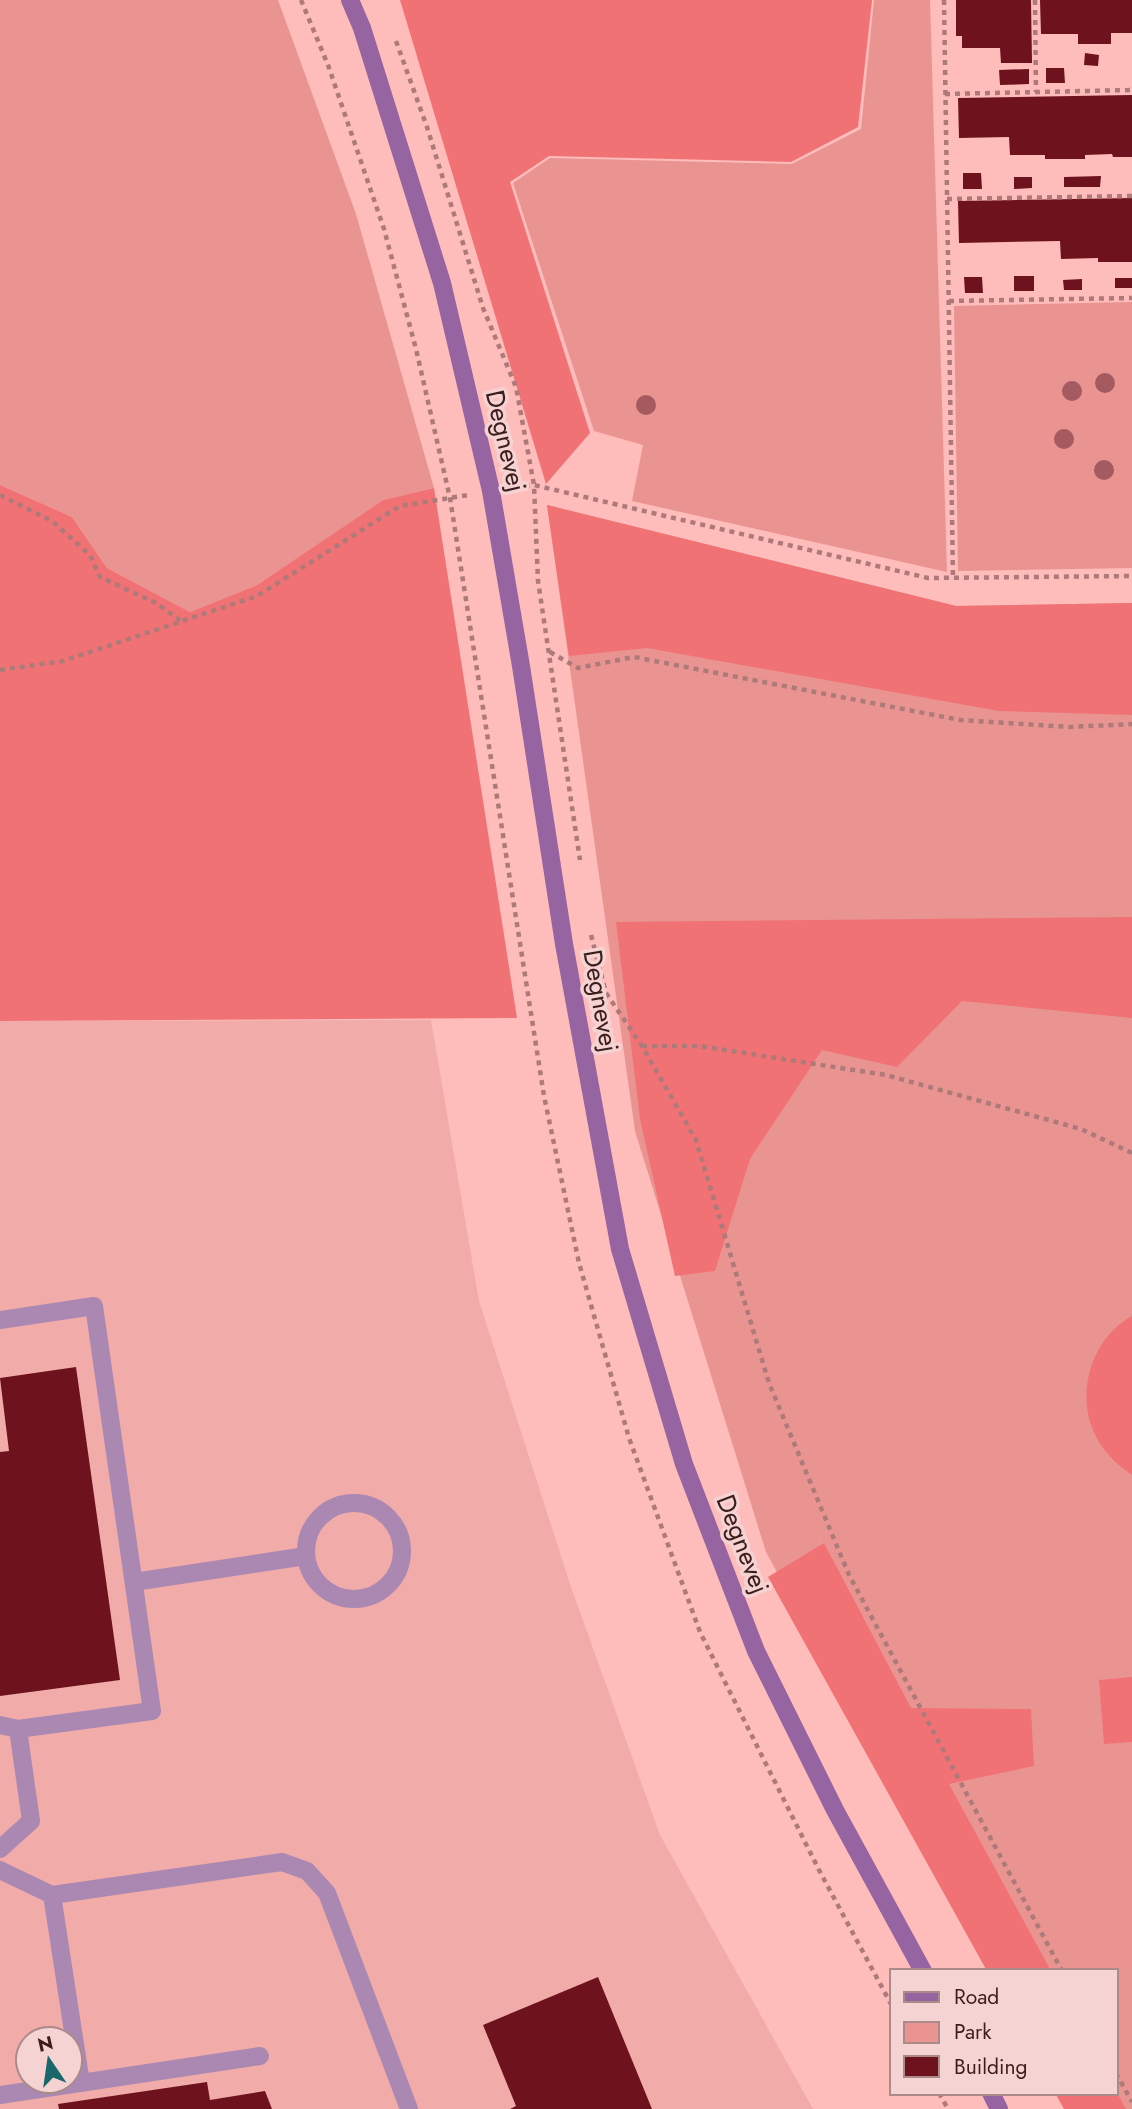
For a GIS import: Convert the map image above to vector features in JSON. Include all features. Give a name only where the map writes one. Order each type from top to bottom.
[{"type":"street","name":"Degnevej","points":[[350,0],[362,28],[442,283],[491,491],[564,944],[620,1250],[684,1464],[756,1651],[835,1810],[922,1969]]},
{"type":"lane","points":[[0,1320],[94,1306],[152,1711],[9,1727],[30,1821],[0,1849]]},
{"type":"lane","points":[[353,1502],[369,1504],[384,1512],[395,1524],[401,1538],[403,1554],[399,1570],[391,1583],[379,1593],[348,1599],[333,1594],[320,1584],[311,1572],[306,1556],[307,1540],[318,1519],[337,1505],[353,1502]]},
{"type":"lane","points":[[134,1581],[306,1556]]},
{"type":"lane","points":[[0,1870],[52,1895],[282,1862],[307,1871],[327,1893],[409,2109]]},
{"type":"lane","points":[[52,1895],[72,2025]]},
{"type":"lane","points":[[84,2083],[260,2056]]},
{"type":"path","points":[[944,0],[953,579]]},
{"type":"path","points":[[1035,0],[1036,92]]},
{"type":"path","points":[[395,38],[427,127],[483,308],[516,387],[534,485],[538,581],[581,865]]},
{"type":"path","points":[[945,94],[1132,90]]},
{"type":"path","points":[[947,199],[1132,196]]},
{"type":"path","points":[[949,301],[1132,298]]},
{"type":"path","points":[[0,670],[63,661],[257,596],[400,506],[534,485],[928,578],[1132,576]]},
{"type":"path","points":[[0,495],[52,521],[90,555],[100,577],[156,603],[181,621]]},
{"type":"path","points":[[550,652],[578,668],[634,657],[960,720],[1070,727],[1132,724]]},
{"type":"path","points":[[590,932],[606,993],[642,1046],[696,1140],[769,1383],[849,1575],[1061,1969]]},
{"type":"path","points":[[642,1046],[699,1046],[886,1075],[1081,1129],[1132,1153]]},
{"type":"path","points":[[1118,2077],[1132,2102]]},
{"type":"shaded area","points":[[400,0],[872,0],[858,127],[791,162],[549,156],[510,182],[590,433],[546,484]]},
{"type":"shaded area","points":[[0,485],[72,517],[107,568],[190,612],[257,585],[383,500],[434,488],[517,1018],[0,1021]]},
{"type":"shaded area","points":[[547,505],[956,606],[1132,603],[1132,715],[999,711],[647,648],[569,656]]},
{"type":"shaded area","points":[[1132,917],[1132,1018],[962,1001],[897,1067],[822,1050],[750,1159],[715,1271],[675,1276],[640,1119],[616,922]]},
{"type":"shaded area","points":[[431,1020],[479,1301],[571,1587],[660,1835],[813,2109],[0,2109],[0,1021]]},
{"type":"shaded area","points":[[1132,1316],[1132,1475],[1114,1461],[1100,1444],[1088,1414],[1086,1398],[1092,1366],[1098,1351],[1118,1325]]},
{"type":"shaded area","points":[[824,1543],[911,1708],[1031,1709],[1034,1766],[949,1784],[1050,1969],[986,1969],[768,1577]]},
{"type":"shaded area","points":[[1132,1677],[1132,1742],[1104,1744],[1099,1680]]},
{"type":"shaded area","points":[[1056,2095],[1118,2095],[1126,2109],[1064,2109]]},
{"type":"green space","points":[[0,0],[278,0],[356,214],[434,488],[383,500],[257,585],[190,612],[107,568],[72,517],[0,485]]},
{"type":"green space","points":[[874,0],[930,0],[947,572],[632,501],[643,445],[594,431],[513,183],[550,158],[792,164],[861,129]]},
{"type":"green space","points":[[1132,302],[1132,568],[958,571],[954,306]]},
{"type":"green space","points":[[547,505],[956,606],[1132,603],[1132,2109],[1070,2109],[1110,2095],[1118,2095],[1118,1969],[993,1969],[766,1552],[635,1131]]},
{"type":"building","points":[[956,0],[1031,0],[1032,63],[1001,63],[1000,48],[962,48],[962,36],[956,36]]},
{"type":"building","points":[[1040,0],[1132,0],[1132,33],[1111,33],[1111,44],[1078,44],[1078,34],[1041,34]]},
{"type":"building","points":[[1085,53],[1099,55],[1098,66],[1084,65]]},
{"type":"building","points":[[1046,68],[1064,68],[1065,83],[1046,83]]},
{"type":"building","points":[[1029,69],[1029,84],[1000,85],[999,70]]},
{"type":"building","points":[[1132,95],[1132,157],[1113,157],[1112,154],[1085,155],[1085,159],[1045,159],[1045,155],[1010,155],[1009,137],[959,138],[958,98]]},
{"type":"building","points":[[963,173],[981,173],[982,189],[963,189]]},
{"type":"building","points":[[1101,176],[1100,187],[1064,187],[1064,177]]},
{"type":"building","points":[[1014,177],[1032,177],[1032,188],[1014,189]]},
{"type":"building","points":[[1132,198],[1132,262],[1098,262],[1098,258],[1061,259],[1060,241],[959,243],[958,201]]},
{"type":"building","points":[[1014,276],[1034,276],[1034,291],[1014,291]]},
{"type":"building","points":[[964,277],[982,277],[983,293],[965,293]]},
{"type":"building","points":[[1115,278],[1132,278],[1132,288],[1115,288]]},
{"type":"building","points":[[1082,279],[1082,290],[1064,290],[1063,280]]},
{"type":"building","points":[[76,1367],[120,1680],[0,1696],[0,1452],[9,1451],[0,1378]]},
{"type":"building","points":[[598,1977],[652,2109],[510,2109],[516,2106],[483,2025]]},
{"type":"building","points":[[207,2082],[210,2100],[265,2091],[272,2109],[59,2109],[58,2104]]}]
